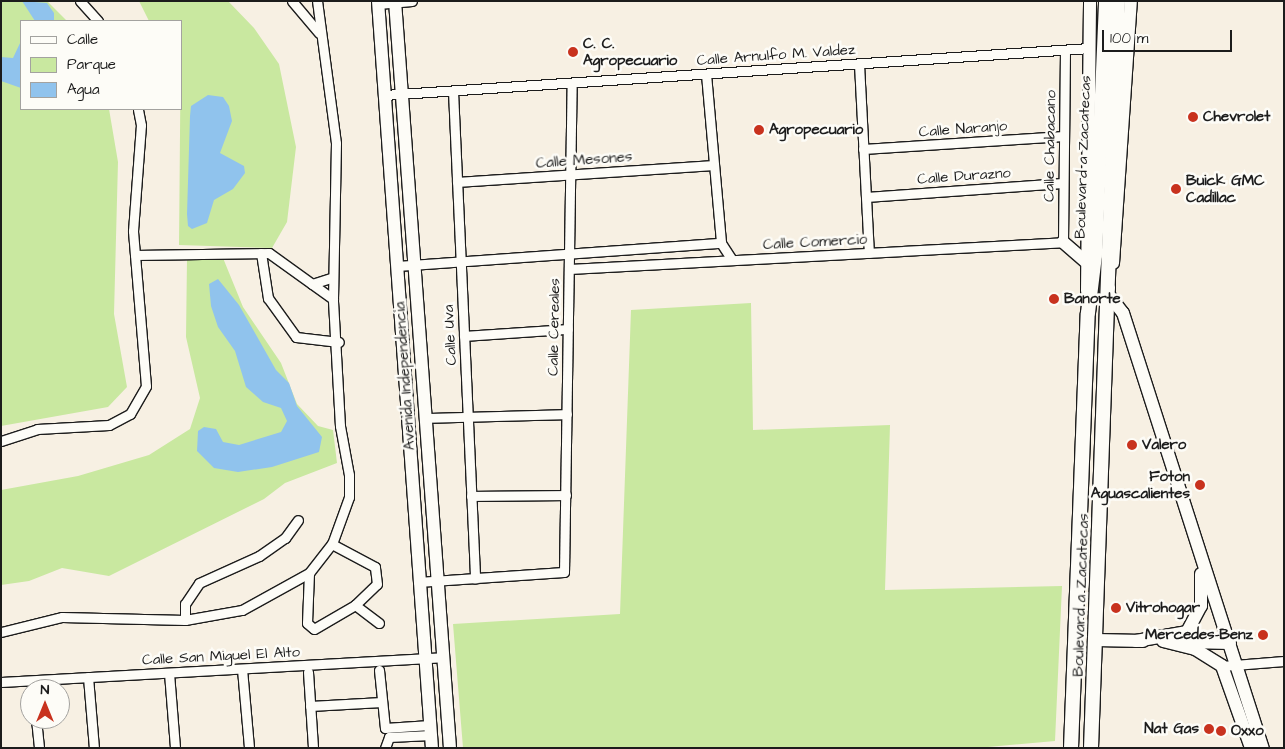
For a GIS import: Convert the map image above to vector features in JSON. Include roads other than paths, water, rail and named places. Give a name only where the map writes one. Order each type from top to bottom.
[{"type":"main road","name":"Boulevard a Zacatecas","points":[[1088,313],[1085,261],[1090,1]]},
{"type":"main road","name":"Boulevard a Zacatecas","points":[[1071,748],[1088,313],[1095,255],[1106,1]]},
{"type":"main road","name":"Boulevard a Zacatecas","points":[[1091,748],[1118,1]]},
{"type":"main road","name":"Boulevard a Zacatecas","points":[[1108,294],[1117,243],[1131,1]]},
{"type":"main road","name":"Avenida Independencia","points":[[378,2],[418,582],[431,736]]},
{"type":"main road","name":"Avenida Independencia","points":[[395,2],[435,582],[450,748]]},
{"type":"main road","points":[[1063,242],[1085,261]]},
{"type":"main road","points":[[1108,294],[1122,313],[1198,553],[1230,643],[1263,748]]},
{"type":"main road","points":[[1136,641],[1179,637],[1194,624],[1202,594],[1198,553]]},
{"type":"main road","points":[[1076,616],[1096,640],[1230,643]]},
{"type":"main road","points":[[1163,642],[1201,651],[1222,666],[1250,748]]},
{"type":"street","points":[[80,1],[97,20]]},
{"type":"street","points":[[292,1],[320,33]]},
{"type":"street","points":[[1,632],[79,616],[185,620],[242,610],[309,573],[332,544],[349,497],[340,426],[339,342],[333,300],[336,143],[317,1]]},
{"type":"street","points":[[378,2],[412,1]]},
{"type":"street","name":"Calle Arnulfo M. Valdez","points":[[384,95],[1089,48]]},
{"type":"street","name":"Calle Chabacano","points":[[1063,242],[1064,136],[1068,50]]},
{"type":"street","points":[[859,64],[869,253]]},
{"type":"street","points":[[706,74],[720,243],[732,260]]},
{"type":"street","name":"Calle Cereales","points":[[475,579],[564,572],[572,83]]},
{"type":"street","name":"Calle Uva","points":[[453,91],[475,579]]},
{"type":"street","points":[[1,441],[37,430],[110,425],[130,414],[146,386],[135,255],[138,110]]},
{"type":"street","name":"Calle Naranjo","points":[[863,149],[1064,136]]},
{"type":"street","name":"Calle Mesones","points":[[457,182],[713,165]]},
{"type":"street","name":"Calle Durazno","points":[[866,197],[1063,183]]},
{"type":"street","name":"Calle Comercio","points":[[569,269],[1063,242]]},
{"type":"street","points":[[397,266],[720,243]]},
{"type":"street","points":[[261,253],[268,298],[296,337],[339,342]]},
{"type":"street","points":[[135,255],[273,254],[333,300]]},
{"type":"street","points":[[312,284],[333,277]]},
{"type":"street","points":[[464,336],[568,329]]},
{"type":"street","points":[[424,418],[567,414]]},
{"type":"street","points":[[471,496],[566,494]]},
{"type":"street","points":[[185,620],[185,604],[199,583],[259,556],[285,538],[298,520]]},
{"type":"street","points":[[309,573],[308,627],[318,628],[355,605],[379,577],[374,567],[332,544]]},
{"type":"street","points":[[418,582],[475,579]]},
{"type":"street","points":[[355,605],[379,623]]},
{"type":"street","name":"Calle San Miguel El Alto","points":[[70,680],[88,677],[442,657]]},
{"type":"street","points":[[1222,666],[1284,661]]},
{"type":"street","points":[[242,669],[249,748]]},
{"type":"street","points":[[379,670],[386,728],[431,736]]},
{"type":"street","points":[[308,672],[313,748]]},
{"type":"street","points":[[169,673],[175,748]]},
{"type":"street","points":[[88,677],[94,748]]},
{"type":"street","name":"Calle San Miguel El Alto","points":[[1,682],[20,684]]},
{"type":"street","points":[[310,706],[382,702]]},
{"type":"street","points":[[37,729],[39,748]]},
{"type":"street","points":[[385,748],[389,737],[431,736]]},
{"type":"water","points":[[22,1],[47,3],[54,13],[54,20],[34,20]]},
{"type":"water","points":[[20,43],[20,88],[1,81],[1,57],[13,58]]},
{"type":"water","points":[[208,95],[223,97],[229,106],[232,121],[220,153],[244,166],[245,173],[233,189],[214,200],[207,223],[192,229],[188,226],[187,214],[191,106]]},
{"type":"water","points":[[218,279],[239,305],[276,370],[289,383],[297,406],[322,437],[319,452],[272,467],[238,472],[214,468],[197,451],[198,431],[204,427],[216,429],[223,442],[239,445],[281,432],[287,421],[281,408],[263,402],[246,387],[235,351],[218,327],[211,306],[209,284]]},
{"type":"place","name":"C. C. Agropecuario","points":[[573,52]]},
{"type":"place","name":"Chevrolet","points":[[1193,117]]},
{"type":"place","name":"Agropecuario","points":[[759,130]]},
{"type":"place","name":"Buick GMC Cadillac","points":[[1176,189]]},
{"type":"place","name":"Banorte","points":[[1054,299]]},
{"type":"place","name":"Valero","points":[[1132,445]]},
{"type":"place","name":"Foton Aguascalientes","points":[[1200,485]]},
{"type":"place","name":"Vitrohogar","points":[[1116,608]]},
{"type":"place","name":"Mercedes-Benz","points":[[1263,635]]},
{"type":"place","name":"Nat Gas","points":[[1209,729]]},
{"type":"place","name":"Oxxo","points":[[1221,731]]}]
